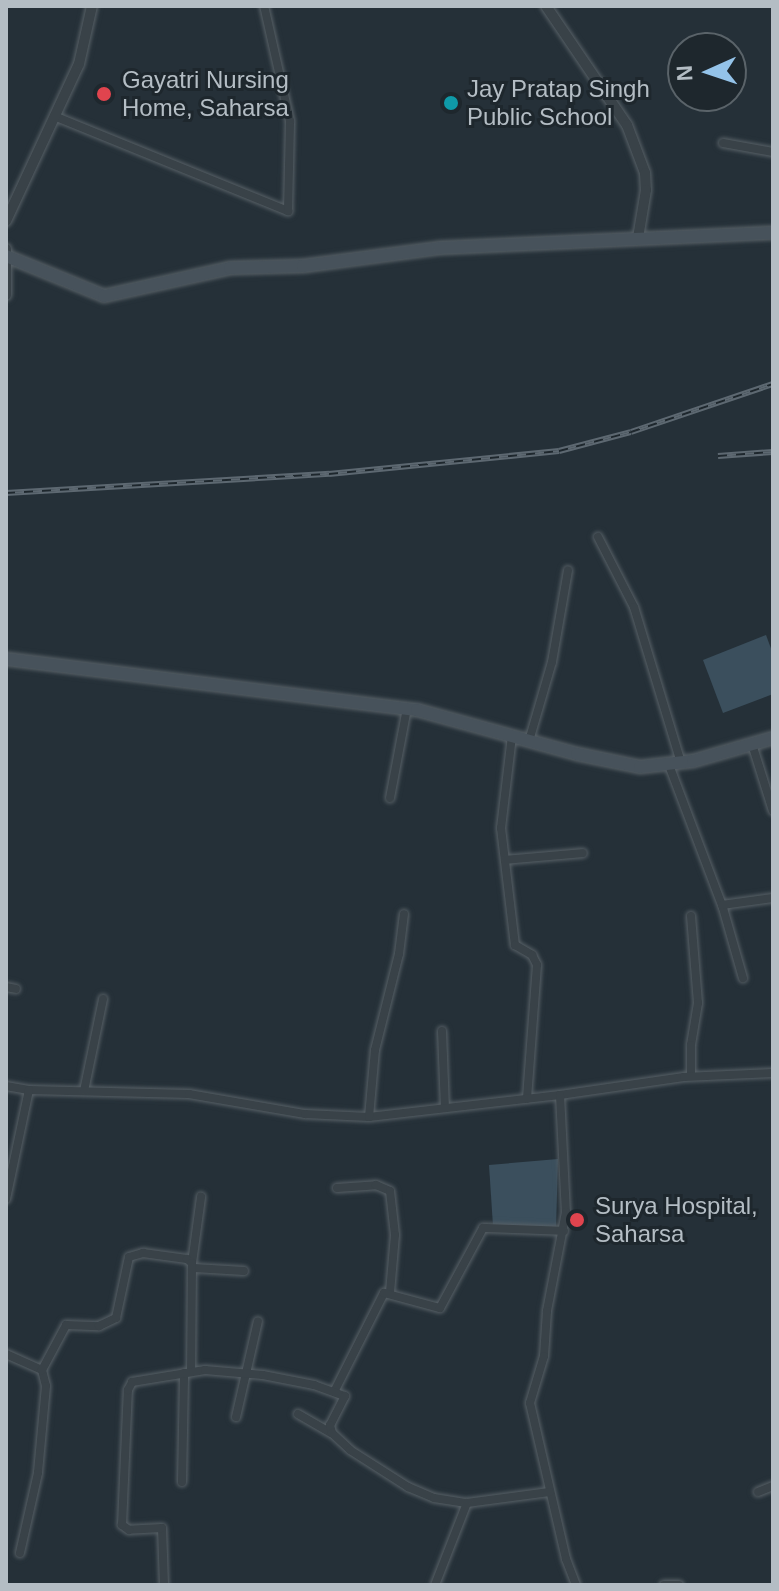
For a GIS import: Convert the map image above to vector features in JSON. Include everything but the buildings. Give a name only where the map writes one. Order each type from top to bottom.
[{"type":"main road","points":[[7,254],[104,296],[230,268],[303,266],[439,248],[564,245],[638,238],[773,233]]},
{"type":"main road","points":[[6,659],[407,708],[640,767],[675,764],[773,738]]},
{"type":"street","points":[[6,221],[79,64],[92,6]]},
{"type":"street","points":[[54,116],[288,211],[290,121],[264,6]]},
{"type":"street","points":[[546,6],[627,125],[645,173],[646,190],[638,238]]},
{"type":"street","points":[[723,143],[773,152]]},
{"type":"street","points":[[6,295],[7,254]]},
{"type":"street","points":[[598,537],[634,607],[675,764],[743,978]]},
{"type":"street","points":[[529,741],[552,662],[568,570]]},
{"type":"street","points":[[390,798],[407,708]]},
{"type":"street","points":[[512,736],[501,812],[505,860],[515,945],[532,955],[537,965],[527,1099]]},
{"type":"street","points":[[752,744],[773,811]]},
{"type":"street","points":[[505,860],[583,853]]},
{"type":"street","points":[[722,905],[773,898]]},
{"type":"street","points":[[369,1117],[375,1050],[399,954],[404,914]]},
{"type":"street","points":[[691,916],[698,1003],[691,1045],[691,1076]]},
{"type":"street","points":[[84,1091],[103,999]]},
{"type":"street","points":[[442,1031],[445,1108]]},
{"type":"street","points":[[6,1086],[29,1090],[189,1094],[305,1114],[369,1117],[691,1076],[773,1073]]},
{"type":"street","points":[[6,1199],[29,1090]]},
{"type":"street","points":[[560,1095],[565,1152],[564,1231],[547,1311],[544,1356],[530,1403],[549,1492],[576,1585]]},
{"type":"street","points":[[337,1188],[383,1185],[390,1191],[395,1235],[390,1292]]},
{"type":"street","points":[[182,1482],[193,1266],[201,1197]]},
{"type":"street","points":[[334,1392],[380,1296],[390,1292],[431,1309],[440,1308],[463,1271],[480,1230],[564,1231]]},
{"type":"street","points":[[20,1553],[38,1473],[46,1393],[42,1370],[66,1325],[99,1326],[116,1318],[126,1265],[133,1254],[187,1259],[193,1266],[244,1271]]},
{"type":"street","points":[[236,1417],[258,1321]]},
{"type":"street","points":[[6,1354],[42,1370]]},
{"type":"street","points":[[164,1585],[162,1528],[129,1530],[122,1525],[128,1390],[132,1382],[187,1372],[245,1373],[334,1392],[345,1396],[346,1401],[330,1425],[332,1433]]},
{"type":"street","points":[[298,1414],[332,1433],[350,1450],[408,1487],[434,1498],[467,1503],[549,1492]]},
{"type":"street","points":[[758,1492],[773,1486]]},
{"type":"street","points":[[435,1585],[467,1503]]},
{"type":"street","points":[[664,1585],[679,1585]]},
{"type":"water","points":[[766,635],[773,654],[773,694],[723,713],[703,660]]},
{"type":"water","points":[[558,1159],[556,1229],[493,1226],[489,1165]]},
{"type":"railway","points":[[6,493],[329,474],[559,451],[631,432],[773,384]]},
{"type":"railway","points":[[718,456],[773,452]]},
{"type":"place","name":"Gayatri Nursing Home, Saharsa","points":[[104,94]]},
{"type":"place","name":"Jay Pratap Singh Public School","points":[[451,103]]},
{"type":"place","name":"Surya Hospital, Saharsa","points":[[577,1220]]}]
